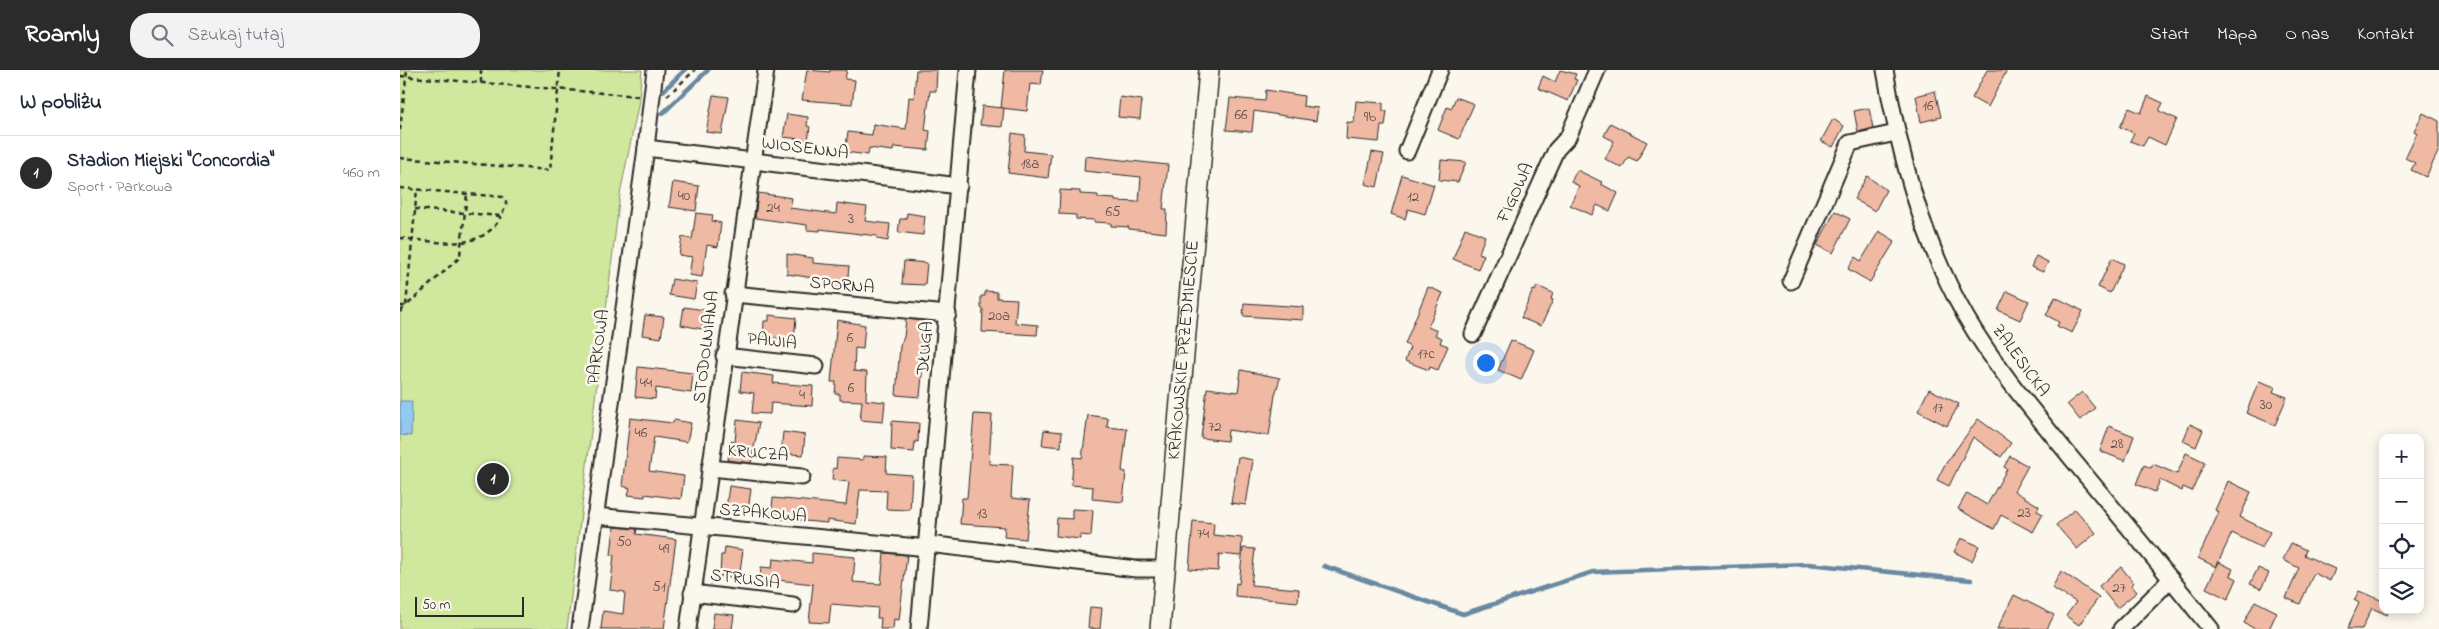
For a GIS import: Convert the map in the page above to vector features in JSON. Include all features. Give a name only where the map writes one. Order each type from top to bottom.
[{"type":"main road","name":"KRAKOWSKIE PRZEDMIEŚCIE","points":[[1160,629],[1209,70]]},
{"type":"street","name":"PARKOWA","points":[[580,629],[655,70]]},
{"type":"street","name":"STODOLNIANA","points":[[688,629],[751,162],[766,70]]},
{"type":"street","name":"DŁUGA","points":[[920,629],[968,70]]},
{"type":"street","points":[[1407,151],[1440,70]]},
{"type":"street","name":"FIGOWA","points":[[1473,334],[1556,150],[1568,138],[1597,70]]},
{"type":"street","name":"ZALESICKA","points":[[1885,70],[1904,167],[1929,239],[1962,309],[1986,350],[2026,403],[2211,629]]},
{"type":"street","points":[[1791,281],[1850,143],[1896,133]]},
{"type":"street","name":"WIOSENNA","points":[[646,148],[959,186]]},
{"type":"street","name":"SPORNA","points":[[733,294],[948,314]]},
{"type":"street","name":"PAWIA","points":[[724,356],[816,366]]},
{"type":"street","name":"KRUCZA","points":[[710,468],[802,476]]},
{"type":"street","name":"SZPAKOWA","points":[[594,516],[702,528],[928,546],[1136,569],[1165,569]]},
{"type":"street","points":[[2121,629],[2171,579]]},
{"type":"street","name":"STRUSIA","points":[[692,593],[794,605]]},
{"type":"path","points":[[400,130],[407,70]]},
{"type":"path","points":[[481,84],[482,70]]},
{"type":"path","points":[[400,158],[550,170],[560,70]]},
{"type":"path","points":[[650,111],[695,70]]},
{"type":"path","points":[[400,76],[639,96]]},
{"type":"path","points":[[400,188],[503,197],[506,200],[506,206],[495,227],[462,244],[400,238]]},
{"type":"path","points":[[406,306],[417,189]]},
{"type":"path","points":[[400,312],[458,260],[462,244],[467,194]]},
{"type":"path","points":[[415,209],[501,216]]},
{"type":"path","points":[[400,306],[406,306]]},
{"type":"green space","points":[[400,70],[642,70],[638,106],[620,194],[567,629],[400,629]]},
{"type":"water","points":[[400,401],[412,401],[411,436],[400,435]]},
{"type":"building","points":[[807,70],[830,72],[830,70],[847,70],[845,79],[855,80],[852,104],[802,100]]},
{"type":"building","points":[[916,70],[937,70],[936,91],[930,91],[925,130],[930,131],[928,150],[894,147],[893,151],[869,148],[868,155],[845,152],[848,132],[872,135],[873,124],[906,129],[909,97],[914,98]]},
{"type":"building","points":[[1005,70],[1043,70],[1041,85],[1030,84],[1027,111],[1001,108]]},
{"type":"building","points":[[1560,70],[1576,74],[1574,79],[1577,80],[1568,101],[1538,88],[1543,76],[1555,82]]},
{"type":"building","points":[[1987,70],[2007,70],[1988,107],[1972,98]]},
{"type":"building","points":[[1266,90],[1304,96],[1303,106],[1318,108],[1316,121],[1254,111],[1252,132],[1226,130],[1230,98],[1265,101]]},
{"type":"building","points":[[1935,91],[1941,117],[1921,122],[1916,96]]},
{"type":"building","points":[[713,95],[729,97],[722,134],[706,132]]},
{"type":"building","points":[[2148,96],[2163,103],[2159,111],[2177,119],[2165,145],[2148,137],[2143,146],[2130,141],[2134,133],[2120,127],[2129,108],[2141,113]]},
{"type":"building","points":[[1120,97],[1142,100],[1140,119],[1118,117]]},
{"type":"building","points":[[1456,97],[1474,104],[1459,139],[1438,130],[1447,107],[1451,109]]},
{"type":"building","points":[[1356,101],[1383,103],[1383,111],[1387,111],[1385,126],[1381,126],[1379,142],[1346,139],[1347,122],[1354,123]]},
{"type":"building","points":[[982,106],[1004,108],[1002,127],[980,125]]},
{"type":"building","points":[[1869,108],[1873,128],[1858,132],[1854,111]]},
{"type":"building","points":[[2423,113],[2439,121],[2439,150],[2426,177],[2411,170],[2415,163],[2405,158],[2417,133],[2414,131]]},
{"type":"building","points":[[787,114],[808,117],[807,126],[810,127],[808,140],[783,137]]},
{"type":"building","points":[[1833,119],[1844,126],[1833,147],[1821,141]]},
{"type":"building","points":[[1610,123],[1647,142],[1637,161],[1628,157],[1622,168],[1605,159],[1614,141],[1604,136]]},
{"type":"building","points":[[1012,133],[1025,135],[1024,151],[1051,154],[1048,178],[1008,173]]},
{"type":"building","points":[[1372,152],[1384,154],[1377,187],[1365,184]]},
{"type":"building","points":[[1085,156],[1168,165],[1163,209],[1167,209],[1166,233],[1111,226],[1111,223],[1076,219],[1076,215],[1059,214],[1060,190],[1080,191],[1080,194],[1098,195],[1098,198],[1115,199],[1115,201],[1139,202],[1141,177],[1084,171]]},
{"type":"building","points":[[1441,160],[1466,162],[1458,182],[1439,180]]},
{"type":"building","points":[[1577,170],[1602,182],[1601,184],[1618,193],[1610,211],[1597,205],[1592,215],[1570,205],[1579,186],[1571,182]]},
{"type":"building","points":[[1402,175],[1434,185],[1425,214],[1408,209],[1405,219],[1391,214]]},
{"type":"building","points":[[1867,176],[1886,190],[1875,211],[1854,199]]},
{"type":"building","points":[[673,182],[699,186],[696,211],[669,207]]},
{"type":"building","points":[[758,193],[792,198],[790,208],[836,214],[837,203],[867,207],[865,221],[890,224],[888,241],[877,239],[877,236],[820,229],[820,231],[807,230],[807,225],[755,218]]},
{"type":"building","points":[[1835,211],[1850,219],[1833,253],[1817,245]]},
{"type":"building","points":[[696,213],[713,215],[712,221],[721,223],[718,247],[707,245],[702,277],[689,275],[692,257],[679,255],[682,237],[692,239]]},
{"type":"building","points":[[907,213],[925,216],[923,235],[898,232],[900,219],[906,219]]},
{"type":"building","points":[[1465,228],[1485,236],[1479,253],[1484,255],[1478,269],[1453,259]]},
{"type":"building","points":[[1879,231],[1895,241],[1870,282],[1848,269],[1855,257],[1861,261]]},
{"type":"building","points":[[787,254],[813,258],[813,263],[849,266],[847,286],[828,284],[828,280],[787,274]]},
{"type":"building","points":[[2036,256],[2048,262],[2043,272],[2031,267]]},
{"type":"building","points":[[2112,258],[2124,264],[2110,293],[2098,287]]},
{"type":"building","points":[[904,261],[927,263],[925,285],[902,284]]},
{"type":"building","points":[[672,279],[697,283],[694,299],[669,295]]},
{"type":"building","points":[[1537,286],[1553,293],[1551,299],[1553,300],[1541,326],[1521,318],[1533,290],[1535,291]]},
{"type":"building","points":[[1428,287],[1443,293],[1428,327],[1437,331],[1435,335],[1442,338],[1440,343],[1448,346],[1438,370],[1430,367],[1429,370],[1405,361],[1410,347],[1405,344]]},
{"type":"building","points":[[985,291],[997,292],[997,298],[1017,299],[1015,323],[1038,325],[1037,335],[982,332],[983,309],[981,308],[981,296],[985,296]]},
{"type":"building","points":[[2007,291],[2029,301],[2020,320],[1998,310]]},
{"type":"building","points":[[2055,297],[2083,311],[2072,333],[2057,326],[2059,322],[2046,315]]},
{"type":"building","points":[[1244,303],[1303,307],[1303,320],[1243,316]]},
{"type":"building","points":[[684,307],[705,310],[702,329],[681,325]]},
{"type":"building","points":[[645,315],[664,317],[661,338],[642,335]]},
{"type":"building","points":[[769,315],[796,318],[794,340],[763,337],[764,321],[769,321]]},
{"type":"building","points":[[906,319],[927,321],[920,397],[896,395],[900,346],[904,337]]},
{"type":"building","points":[[837,320],[865,325],[863,349],[855,348],[854,371],[867,372],[866,400],[885,402],[883,422],[860,420],[862,401],[840,400],[840,394],[835,394],[836,382],[831,382]]},
{"type":"building","points":[[1511,340],[1534,350],[1521,380],[1498,370]]},
{"type":"building","points":[[638,367],[693,373],[691,393],[656,388],[655,399],[635,397]]},
{"type":"building","points":[[1241,370],[1280,378],[1275,395],[1269,436],[1228,430],[1227,441],[1201,438],[1207,388],[1238,392]]},
{"type":"building","points":[[742,372],[774,376],[773,383],[813,386],[812,406],[771,403],[770,414],[752,413],[754,393],[740,391]]},
{"type":"building","points":[[2259,381],[2275,387],[2273,392],[2287,397],[2275,425],[2246,413]]},
{"type":"building","points":[[1929,389],[1959,404],[1947,426],[1918,411]]},
{"type":"building","points":[[2082,392],[2095,408],[2080,420],[2067,404]]},
{"type":"building","points":[[974,414],[992,415],[989,464],[1013,465],[1011,498],[1030,500],[1026,539],[1004,537],[1005,527],[960,524],[962,498],[967,498]]},
{"type":"building","points":[[1088,415],[1108,418],[1107,427],[1127,429],[1122,471],[1126,472],[1123,502],[1092,499],[1093,487],[1071,485],[1074,457],[1082,458]]},
{"type":"building","points":[[630,418],[673,423],[674,420],[691,423],[687,442],[654,437],[649,471],[684,476],[681,499],[645,494],[645,497],[628,495],[630,488],[622,486]]},
{"type":"building","points":[[1978,419],[2011,443],[2001,457],[1973,437],[1949,486],[1937,480],[1944,466]]},
{"type":"building","points":[[737,420],[759,423],[751,463],[728,460],[730,441],[735,442]]},
{"type":"building","points":[[892,421],[919,423],[918,442],[915,441],[914,452],[891,450]]},
{"type":"building","points":[[2190,424],[2203,430],[2196,447],[2183,441]]},
{"type":"building","points":[[2109,426],[2134,436],[2125,461],[2100,451]]},
{"type":"building","points":[[1044,430],[1062,432],[1061,447],[1042,445]]},
{"type":"building","points":[[783,432],[805,435],[803,455],[781,453]]},
{"type":"building","points":[[2186,453],[2205,462],[2192,491],[2183,487],[2182,491],[2160,480],[2155,492],[2136,484],[2144,465],[2151,468],[2153,464],[2177,474]]},
{"type":"building","points":[[863,456],[887,457],[886,473],[912,475],[910,510],[886,509],[887,491],[860,490],[856,524],[827,520],[827,523],[771,518],[773,498],[846,505],[849,482],[832,480],[833,468],[836,469],[837,458],[863,460]]},
{"type":"building","points":[[2010,456],[2028,466],[2014,491],[2039,506],[2037,511],[2043,514],[2033,532],[2001,515],[1994,529],[1958,509],[1967,493],[1987,505],[2007,469],[2004,467]]},
{"type":"building","points":[[1238,457],[1253,460],[1246,505],[1231,503]]},
{"type":"building","points":[[2228,481],[2251,492],[2240,517],[2270,532],[2262,548],[2232,533],[2216,567],[2198,558],[2219,512],[2215,510]]},
{"type":"building","points":[[729,486],[751,489],[748,511],[726,509]]},
{"type":"building","points":[[1072,509],[1093,510],[1091,536],[1080,535],[1080,539],[1056,536],[1057,518],[1072,519]]},
{"type":"building","points":[[2075,509],[2096,533],[2077,549],[2056,525]]},
{"type":"building","points":[[1193,521],[1214,523],[1213,535],[1242,538],[1241,556],[1219,554],[1218,571],[1189,569]]},
{"type":"building","points":[[614,527],[637,529],[636,534],[676,539],[664,629],[601,629],[603,611],[623,614],[625,592],[610,590],[614,555],[611,555]]},
{"type":"building","points":[[1961,538],[1979,546],[1972,561],[1954,552]]},
{"type":"building","points":[[2291,543],[2306,550],[2304,555],[2335,569],[2330,581],[2314,573],[2300,604],[2286,598],[2299,568],[2283,560]]},
{"type":"building","points":[[725,547],[743,550],[739,578],[720,576],[721,555],[724,555]]},
{"type":"building","points":[[1243,548],[1255,549],[1251,585],[1299,589],[1298,602],[1235,596],[1236,583],[1239,584]]},
{"type":"building","points":[[812,553],[855,557],[853,582],[881,584],[884,553],[907,555],[899,620],[894,619],[893,629],[880,629],[881,618],[877,618],[878,608],[831,604],[829,623],[809,622],[813,584],[760,578],[761,567],[772,568],[773,559],[812,563]]},
{"type":"building","points":[[2219,562],[2233,569],[2230,575],[2237,579],[2228,599],[2206,588]]},
{"type":"building","points":[[2121,567],[2134,583],[2131,585],[2137,592],[2117,608],[2099,586]]},
{"type":"building","points":[[2258,568],[2269,573],[2261,589],[2250,584]]},
{"type":"building","points":[[2061,571],[2099,597],[2079,625],[2066,616],[2076,602],[2052,588]]},
{"type":"building","points":[[2359,591],[2379,599],[2379,611],[2372,608],[2362,629],[2347,629],[2359,603],[2354,600]]},
{"type":"building","points":[[2014,595],[2054,615],[2047,629],[1997,629]]},
{"type":"building","points":[[2255,601],[2277,612],[2269,629],[2255,629],[2244,623]]},
{"type":"building","points":[[1090,607],[1102,608],[1100,629],[1088,628]]},
{"type":"building","points":[[714,613],[734,615],[732,629],[712,629]]},
{"type":"waterway","points":[[663,91],[685,70]]},
{"type":"waterway","points":[[662,114],[708,70]]},
{"type":"waterway","points":[[1324,566],[1463,614],[1593,572],[1808,564],[1971,580]]},
{"type":"place","name":"Stadion Miejski \"Concordia\"","points":[[493,479]]}]
